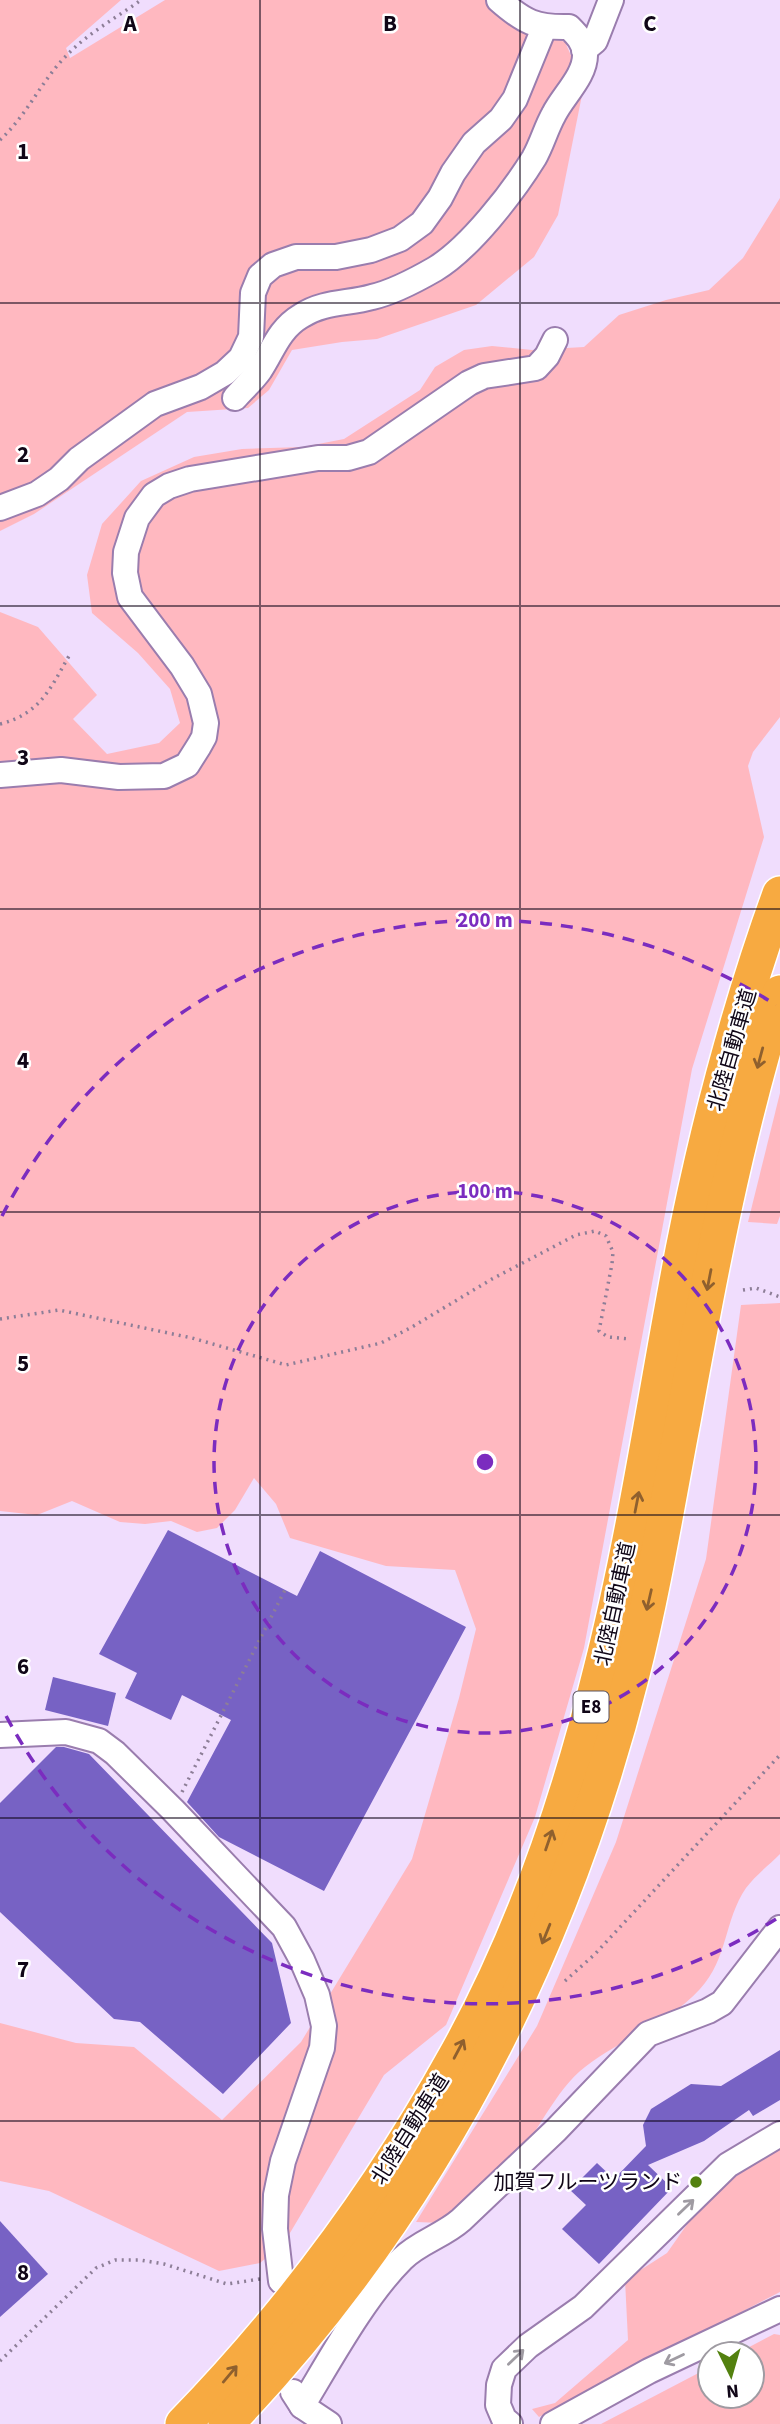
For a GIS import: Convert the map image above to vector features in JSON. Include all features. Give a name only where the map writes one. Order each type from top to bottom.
[{"type":"highway","name":"北陸自動車道","points":[[183,2424],[220,2386],[287,2307],[347,2228],[405,2142],[458,2053],[503,1961],[574,1770],[601,1670],[626,1560],[683,1250],[706,1142],[732,1042],[780,894]]},
{"type":"highway","name":"北陸自動車道","points":[[226,2424],[315,2324],[432,2159],[486,2064],[531,1972],[569,1878],[603,1778],[632,1673],[657,1563],[729,1184],[780,993]]},
{"type":"street","points":[[235,398],[260,371],[275,342],[288,325],[302,315],[322,305],[372,298],[438,267],[477,232],[503,202],[534,158],[553,115],[579,76],[584,50],[582,41],[569,27],[544,28],[516,15],[499,0]]},
{"type":"street","points":[[584,50],[595,41],[611,0]]},
{"type":"street","points":[[0,508],[37,494],[59,479],[79,459],[155,404],[201,387],[225,373],[241,358],[251,337],[254,293],[260,276],[273,265],[296,257],[336,257],[371,250],[400,239],[422,223],[474,143],[501,119],[515,99],[544,28]]},
{"type":"street","points":[[0,775],[61,770],[119,777],[163,776],[187,765],[204,737],[206,723],[199,694],[182,666],[130,597],[125,573],[126,552],[137,518],[154,495],[169,486],[190,479],[317,458],[348,458],[369,452],[469,383],[484,376],[537,368],[555,340]]},
{"type":"street","points":[[0,1735],[66,1732],[99,1741],[115,1753],[173,1810],[284,1927],[317,1995],[324,2026],[321,2048],[283,2161],[276,2194],[275,2229],[280,2278]]},
{"type":"street","points":[[329,2424],[297,2399],[403,2258],[461,2220],[556,2130],[648,2034],[722,2003],[780,1928]]},
{"type":"street","points":[[503,2422],[498,2405],[499,2385],[504,2370],[528,2346],[583,2307],[728,2165],[779,2133]]},
{"type":"street","points":[[553,2424],[649,2371],[780,2309]]},
{"type":"path","points":[[0,140],[30,108],[66,55],[82,40],[141,0]]},
{"type":"path","points":[[0,724],[20,718],[32,710],[47,695],[69,656]]},
{"type":"path","points":[[0,1319],[59,1310],[192,1338],[286,1365],[381,1343],[492,1279],[576,1236],[595,1231],[606,1236],[613,1252],[599,1331],[608,1337],[629,1339]]},
{"type":"path","points":[[743,1290],[756,1288],[780,1297]]},
{"type":"path","points":[[173,1810],[286,1588]]},
{"type":"path","points":[[565,1981],[595,1954],[780,1755]]},
{"type":"path","points":[[0,2361],[96,2268],[115,2260],[164,2264],[227,2284],[280,2278]]},
{"type":"shaded area","points":[[0,0],[121,0],[66,48],[70,58],[165,0],[489,0],[515,25],[565,42],[573,60],[582,95],[558,215],[534,257],[476,305],[377,339],[292,350],[269,390],[248,408],[187,412],[34,514],[0,531]]},
{"type":"shaded area","points":[[780,198],[780,717],[753,752],[748,766],[764,837],[692,1069],[584,1648],[535,1817],[446,2025],[384,2075],[284,2243],[260,2263],[219,2271],[49,2191],[0,2181],[0,2023],[76,2043],[134,2047],[222,2120],[301,2042],[412,1859],[459,1698],[476,1629],[455,1570],[386,1566],[290,1538],[276,1504],[254,1478],[235,1510],[217,1528],[197,1532],[171,1521],[145,1524],[120,1522],[72,1501],[37,1515],[0,1511],[0,612],[38,627],[97,695],[73,719],[107,754],[159,743],[180,723],[170,689],[138,653],[92,613],[87,575],[102,524],[141,481],[194,457],[242,449],[303,447],[344,439],[420,390],[435,367],[464,350],[492,346],[532,350],[584,347],[619,315],[709,290],[743,258]]},
{"type":"shaded area","points":[[780,1093],[780,1216],[777,1224],[748,1222]]},
{"type":"shaded area","points":[[780,1303],[780,1854],[746,1888],[733,1913],[716,1965],[700,1989],[674,2012],[599,2057],[574,2077],[511,2164],[486,2187],[442,2223],[416,2222],[537,2026],[616,1842],[706,1559],[741,1305]]},
{"type":"shaded area","points":[[780,2147],[780,2292],[539,2417],[532,2409],[555,2403],[628,2340],[625,2280],[667,2253],[700,2206],[732,2175]]},
{"type":"shaded area","points":[[774,2334],[780,2335],[780,2424],[601,2424],[696,2374],[696,2410],[766,2410],[766,2340],[763,2340]]},
{"type":"building","points":[[168,1530],[297,1596],[320,1551],[466,1627],[324,1891],[219,1837],[187,1802],[231,1720],[182,1695],[171,1720],[125,1698],[137,1673],[99,1654]]},
{"type":"building","points":[[53,1677],[116,1693],[108,1726],[45,1710]]},
{"type":"building","points":[[56,1747],[89,1754],[272,1943],[291,2023],[223,2094],[140,2022],[114,2019],[0,1912],[0,1803]]},
{"type":"building","points":[[780,2050],[780,2100],[753,2116],[749,2110],[704,2141],[648,2165],[672,2188],[599,2264],[562,2229],[586,2205],[570,2190],[597,2163],[614,2179],[646,2146],[643,2125],[651,2109],[691,2084],[721,2086]]},
{"type":"building","points":[[0,2221],[48,2274],[0,2317]]},
{"type":"place","name":"加賀フルーツランド","points":[[696,2182]]}]
